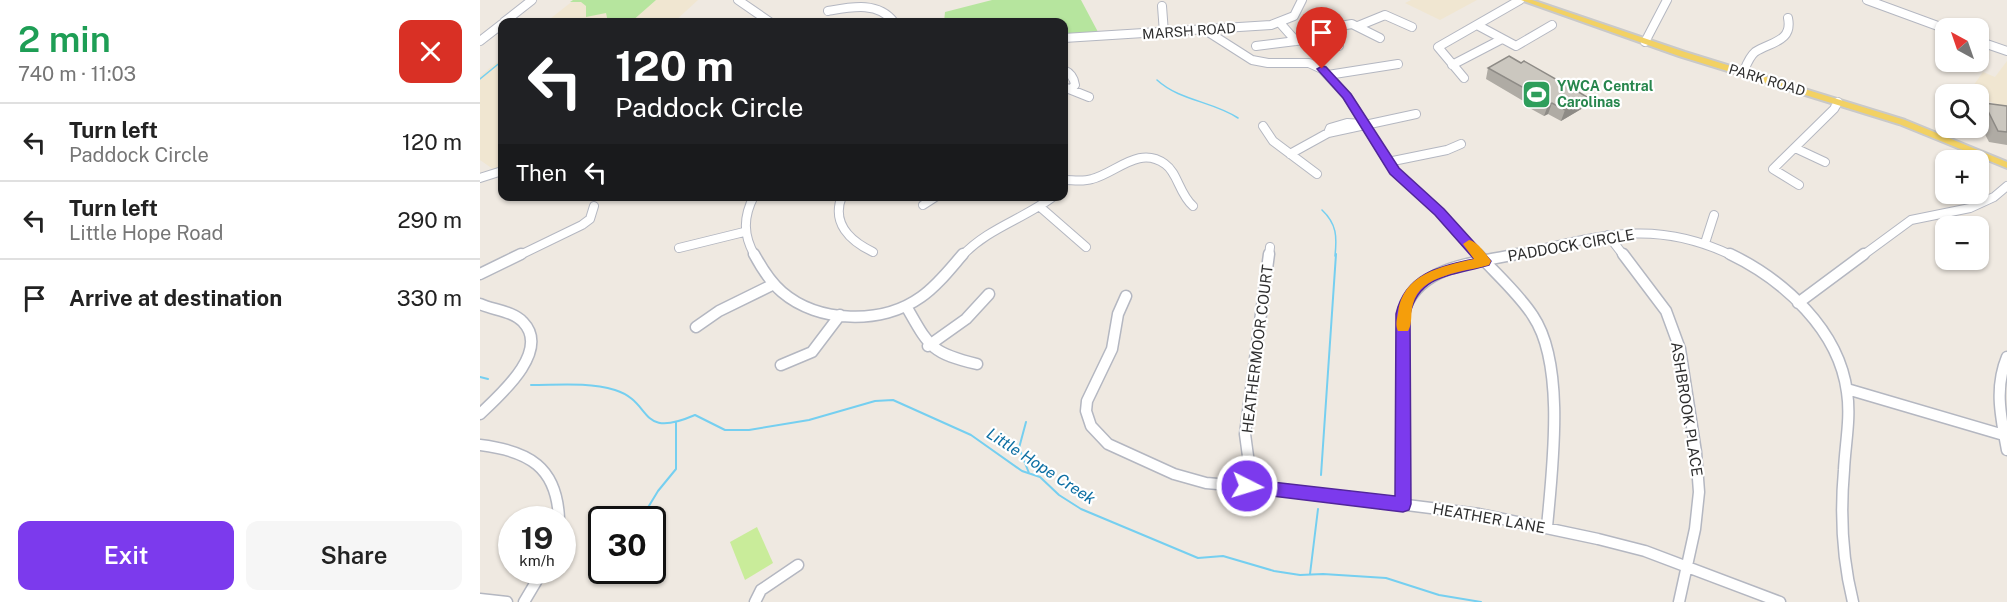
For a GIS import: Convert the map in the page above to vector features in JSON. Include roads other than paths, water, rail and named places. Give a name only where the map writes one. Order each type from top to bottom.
[{"type":"main road","name":"PARK ROAD","points":[[1525,0],[1645,42],[1902,122],[2007,165]]},
{"type":"street","points":[[509,18],[532,0]]},
{"type":"street","points":[[738,0],[764,18]]},
{"type":"street","points":[[1296,41],[1280,23],[1294,16],[1302,0]]},
{"type":"street","points":[[1464,78],[1438,46],[1520,0]]},
{"type":"street","points":[[1645,42],[1666,0]]},
{"type":"street","points":[[1867,0],[1935,25]]},
{"type":"street","points":[[828,11],[854,4],[882,11],[892,18]]},
{"type":"street","points":[[1162,6],[1164,33]]},
{"type":"street","points":[[1358,26],[1387,15],[1412,27]]},
{"type":"street","points":[[1743,73],[1754,53],[1783,39],[1790,25],[1788,18]]},
{"type":"street","name":"MARSH ROAD","points":[[1068,38],[1164,33],[1280,23]]},
{"type":"street","points":[[1256,46],[1304,40],[1330,27],[1352,24],[1380,38]]},
{"type":"street","points":[[1477,25],[1516,46],[1552,25]]},
{"type":"street","points":[[480,41],[498,27]]},
{"type":"street","points":[[1205,30],[1252,60],[1268,63],[1309,63],[1318,66],[1347,96],[1388,162],[1402,179],[1440,212],[1533,315],[1546,344],[1554,438],[1547,528]]},
{"type":"street","points":[[1317,33],[1339,46]]},
{"type":"street","points":[[1452,65],[1502,39]]},
{"type":"street","points":[[1989,45],[2007,51]]},
{"type":"street","points":[[1328,75],[1398,64]]},
{"type":"street","points":[[1068,71],[1075,84],[1068,88]]},
{"type":"street","points":[[1068,88],[1089,97]]},
{"type":"street","points":[[1799,185],[1773,170],[1834,109],[1838,102]]},
{"type":"street","points":[[1290,154],[1328,133],[1330,128],[1337,125],[1354,121],[1365,124],[1416,114]]},
{"type":"street","points":[[1263,126],[1273,141],[1317,174]]},
{"type":"street","points":[[1388,162],[1448,150],[1461,144]]},
{"type":"street","points":[[1795,148],[1825,162]]},
{"type":"street","points":[[1068,180],[1096,178],[1137,158],[1154,159],[1165,163],[1171,170],[1180,195],[1193,206]]},
{"type":"street","points":[[480,178],[498,172]]},
{"type":"street","points":[[1798,303],[1911,220],[1925,215],[1961,212],[1977,207],[2007,186]]},
{"type":"street","points":[[752,201],[746,213],[744,232],[752,252],[774,284],[804,306],[840,315],[868,316],[906,306],[930,289],[966,250],[984,236],[1046,201]]},
{"type":"street","points":[[840,201],[836,208],[838,220],[858,245],[873,252]]},
{"type":"street","points":[[923,205],[929,201]]},
{"type":"street","points":[[480,274],[582,225],[590,219],[594,206]]},
{"type":"street","points":[[1039,206],[1086,247]]},
{"type":"street","points":[[1705,243],[1714,215]]},
{"type":"street","points":[[679,248],[744,232]]},
{"type":"street","name":"PADDOCK CIRCLE","points":[[1403,504],[1403,314],[1413,290],[1427,278],[1447,270],[1608,235],[1647,232],[1677,236],[1705,243],[1755,268],[1798,303],[1827,339],[1842,368],[1847,389],[1841,528],[1844,572],[1853,602]]},
{"type":"street","name":"ASHBROOK PLACE","points":[[1608,235],[1666,311],[1680,349],[1699,479],[1695,529],[1679,602]]},
{"type":"street","name":"HEATHERMOOR COURT","points":[[1247,486],[1250,471],[1245,434],[1270,247]]},
{"type":"street","points":[[696,327],[719,311],[774,284]]},
{"type":"street","points":[[928,346],[966,319],[989,294]]},
{"type":"street","name":"HEATHER LANE","points":[[1126,296],[1119,314],[1112,349],[1107,363],[1089,392],[1086,411],[1091,426],[1108,444],[1174,474],[1206,483],[1479,514],[1645,551],[1780,602]]},
{"type":"street","points":[[480,304],[517,317],[529,329],[532,341],[530,354],[517,376],[480,414]]},
{"type":"street","points":[[906,306],[928,346],[945,357],[977,364]]},
{"type":"street","points":[[781,364],[801,358],[816,349],[840,315]]},
{"type":"street","points":[[2007,357],[2000,376],[1998,391],[2007,450]]},
{"type":"street","points":[[1847,389],[2006,436]]},
{"type":"street","points":[[480,445],[516,451],[540,465],[553,481],[558,506]]},
{"type":"street","points":[[755,602],[761,590],[798,565]]},
{"type":"street","points":[[524,602],[535,584]]},
{"type":"street","points":[[480,599],[507,602]]},
{"type":"waterway","points":[[480,79],[498,64]]},
{"type":"waterway","points":[[1157,80],[1186,97],[1228,112],[1238,118]]},
{"type":"waterway","points":[[1322,210],[1331,220],[1335,231],[1335,256]]},
{"type":"waterway","points":[[1321,475],[1336,254]]},
{"type":"waterway","name":"Little Hope Creek","points":[[480,377],[488,379]]},
{"type":"waterway","name":"Little Hope Creek","points":[[531,385],[605,387],[636,402],[654,421],[677,422],[695,415],[725,430],[749,430],[809,420],[875,401],[893,400],[971,435],[1022,471],[1040,477],[1059,495],[1081,509],[1198,558],[1223,556],[1274,571],[1300,575],[1323,574],[1386,578],[1439,595],[1481,602]]},
{"type":"waterway","points":[[1026,422],[1019,448],[1029,473]]},
{"type":"waterway","points":[[649,506],[676,469],[676,423]]},
{"type":"waterway","points":[[1310,574],[1318,509]]},
{"type":"place","name":"YWCA Central Carolinas","points":[[1536,94]]}]
